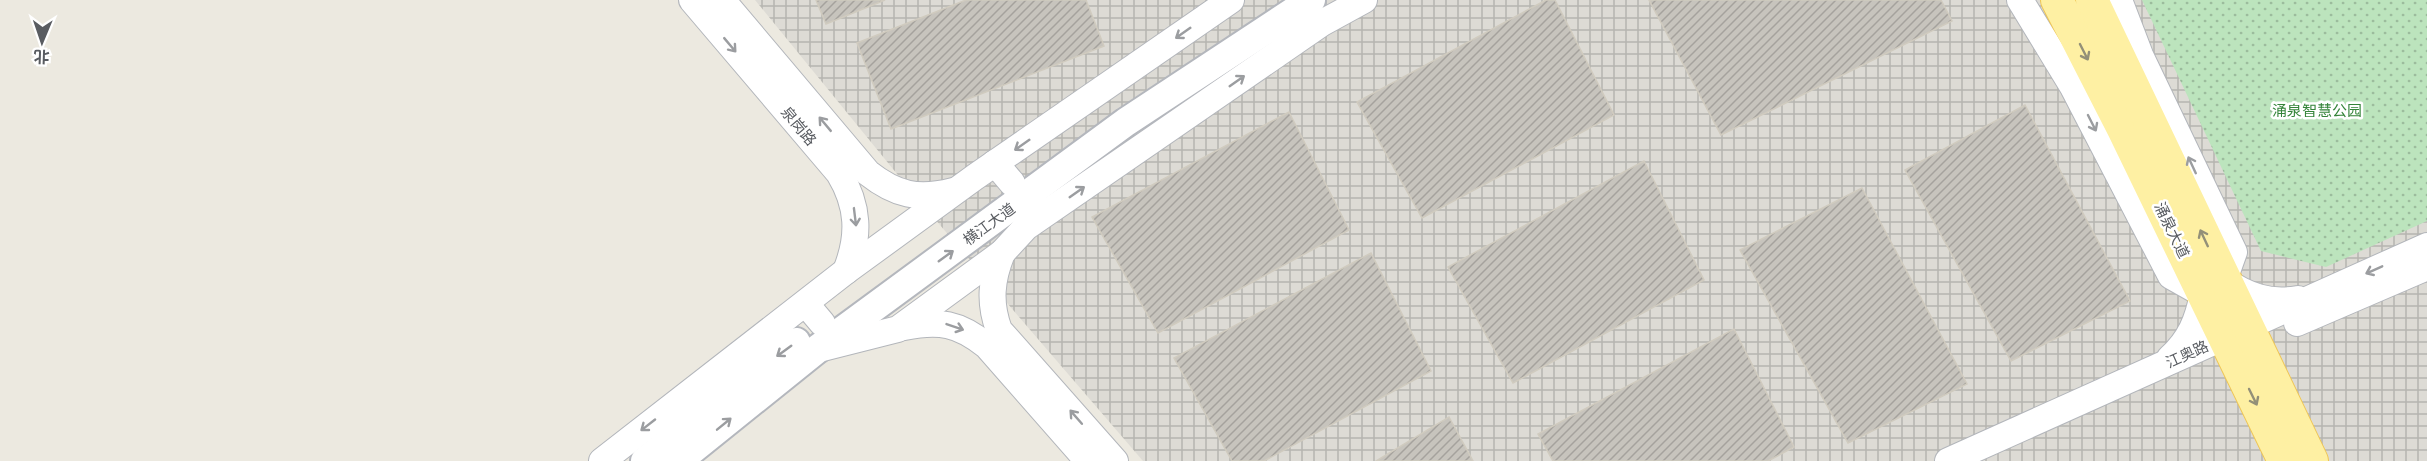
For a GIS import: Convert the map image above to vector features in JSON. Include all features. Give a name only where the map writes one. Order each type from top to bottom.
[{"type":"main road","name":"横江大道","points":[[1021,189],[1276,0]]},
{"type":"main road","name":"横江大道","points":[[645,461],[815,326],[1311,0]]},
{"type":"main road","name":"涌泉大道","points":[[2057,0],[2123,129],[2213,287],[2239,339],[2312,461]]},
{"type":"main road","name":"涌泉大道","points":[[2092,0],[2213,287]]},
{"type":"main road","name":"横江大道","points":[[678,461],[815,326]]},
{"type":"main road","name":"涌泉大道","points":[[2239,339],[2284,461]]},
{"type":"street","name":"泉岗路","points":[[692,0],[847,167],[874,178],[896,191],[915,196],[935,196],[959,189]]},
{"type":"street","name":"泉岗路","points":[[722,0],[847,167],[850,195],[857,219],[853,253],[846,271]]},
{"type":"street","points":[[1021,189],[1231,0]]},
{"type":"street","points":[[602,461],[815,326],[846,271],[959,189],[1021,189],[1364,0]]},
{"type":"street","points":[[2020,0],[2073,87],[2171,276],[2242,292],[2258,299],[2284,300],[2319,295]]},
{"type":"street","points":[[2119,0],[2140,55],[2234,252],[2213,287],[2190,335],[2178,351],[2160,366]]},
{"type":"street","points":[[898,329],[1002,253],[1026,227],[1021,189]]},
{"type":"street","name":"江奥路","points":[[1987,461],[2239,339],[2319,295],[2427,246]]},
{"type":"street","points":[[1002,253],[994,274],[992,289],[995,340],[1088,461]]},
{"type":"street","name":"江奥路","points":[[1948,461],[2160,366],[2239,339],[2427,267]]},
{"type":"street","points":[[815,326],[898,329],[927,322],[945,323],[995,340],[1115,461]]},
{"type":"shaded area","points":[[755,0],[2427,0],[2427,461],[1143,461],[915,196]]},
{"type":"green space","name":"涌泉智慧公园","points":[[2142,0],[2427,0],[2427,221],[2326,267],[2261,251]]},
{"type":"building","points":[[816,0],[885,0],[826,24]]},
{"type":"building","points":[[966,0],[1086,0],[1104,46],[891,129],[857,43]]},
{"type":"building","points":[[1546,0],[1555,0],[1614,115],[1422,218],[1357,102]]},
{"type":"building","points":[[1649,0],[1941,0],[1952,21],[1721,135]]},
{"type":"building","points":[[2025,105],[2130,301],[2011,361],[1905,170]]},
{"type":"building","points":[[1289,112],[1349,230],[1158,333],[1092,217]]},
{"type":"building","points":[[1644,161],[1704,280],[1513,383],[1448,267]]},
{"type":"building","points":[[1862,188],[1967,384],[1848,443],[1740,250]]},
{"type":"building","points":[[1371,253],[1431,371],[1264,461],[1232,461],[1174,358]]},
{"type":"building","points":[[1734,329],[1794,447],[1768,461],[1553,461],[1538,434]]},
{"type":"building","points":[[1449,417],[1473,461],[1376,461]]}]
